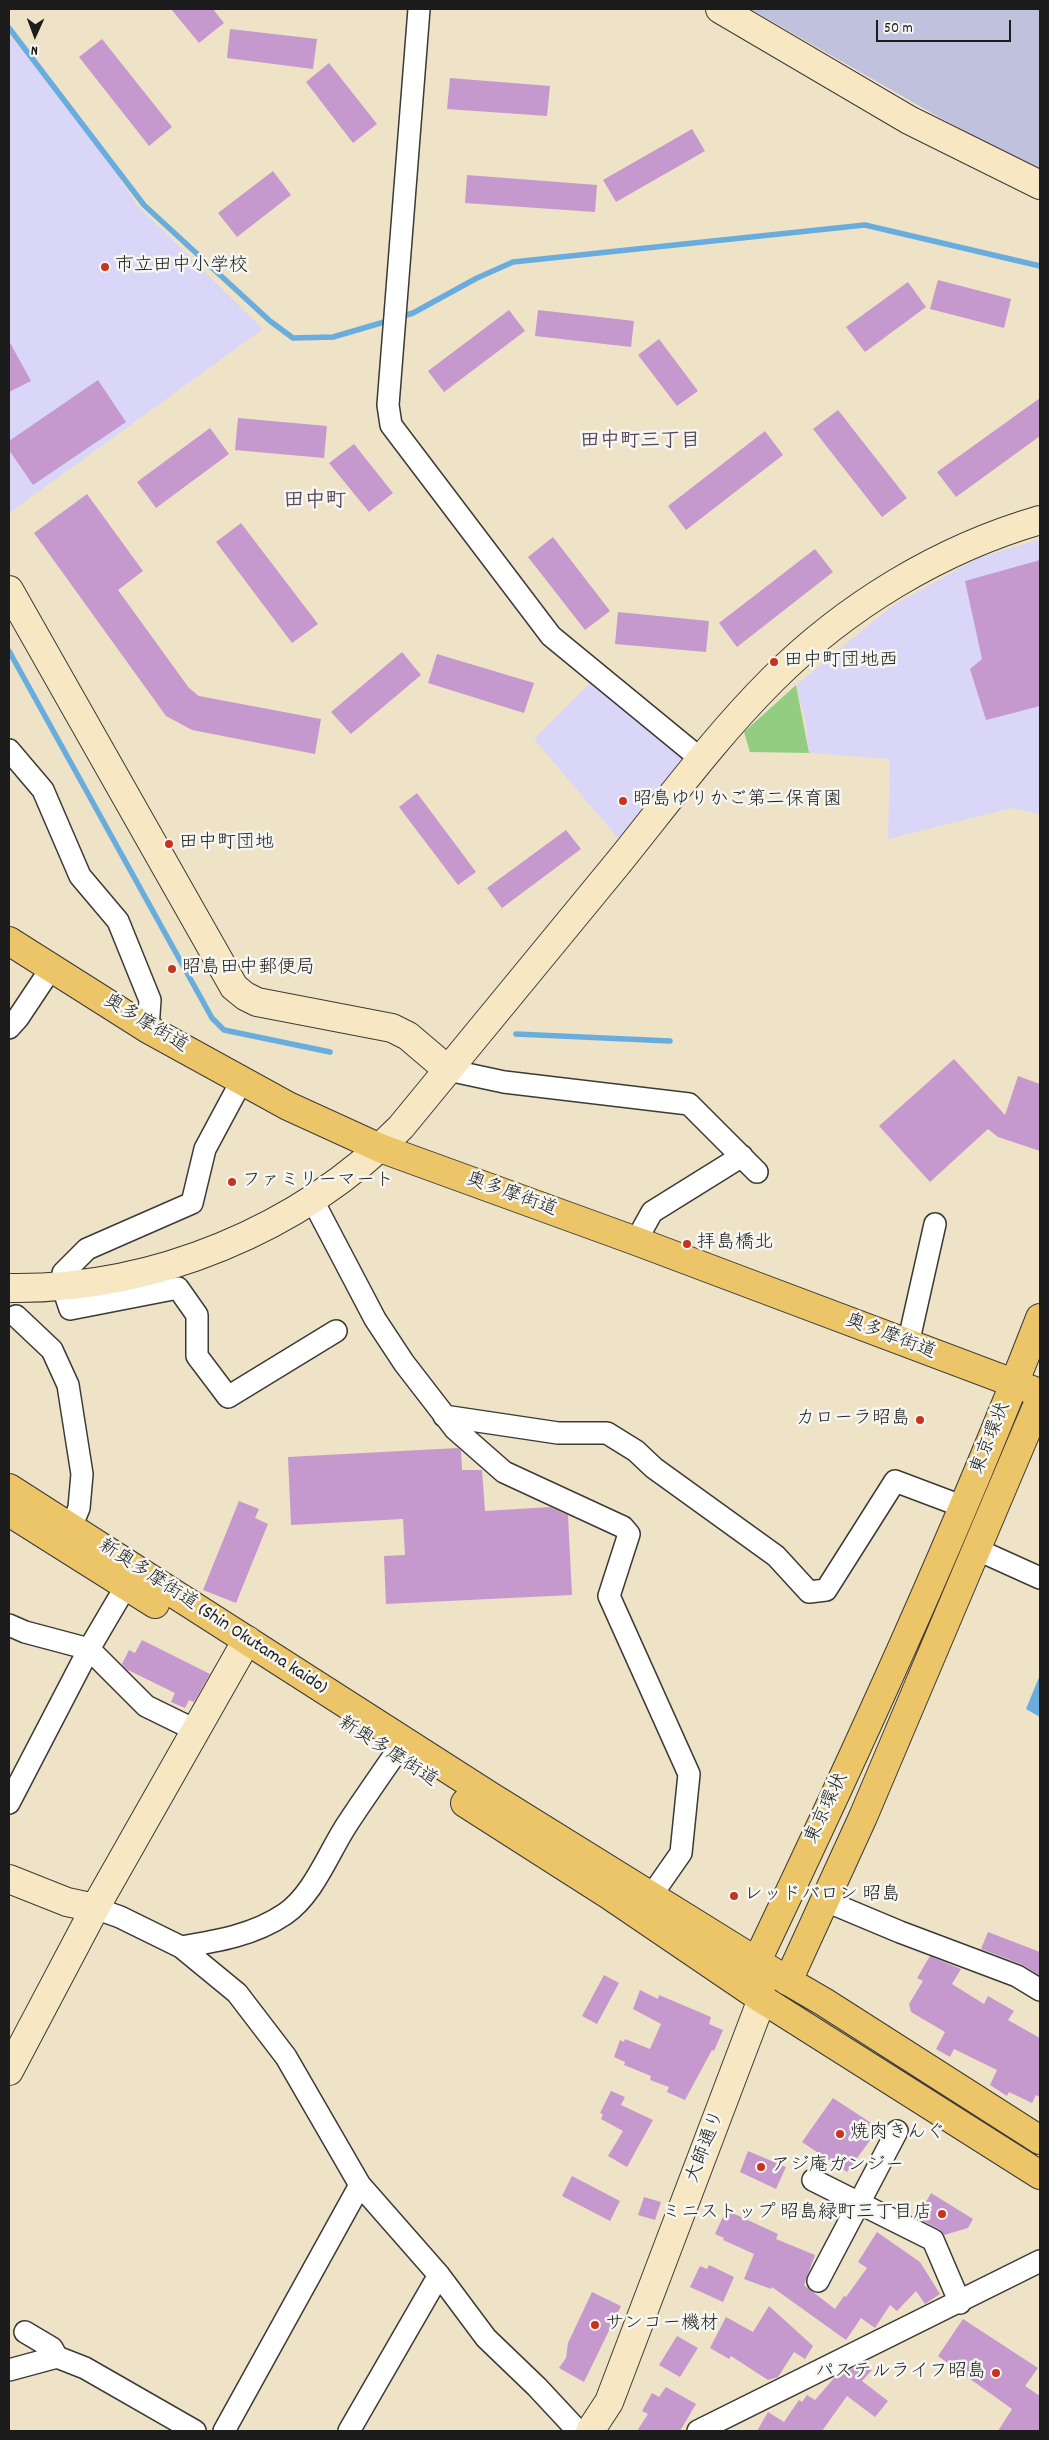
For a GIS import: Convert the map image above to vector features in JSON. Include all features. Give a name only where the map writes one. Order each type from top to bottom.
[{"type":"main road","name":"奥多摩街道","points":[[9,941],[148,1029],[288,1106],[380,1148],[636,1241],[1014,1385],[1040,1393]]},
{"type":"main road","name":"東京環状","points":[[756,1963],[908,1635],[964,1507],[1040,1318]]},
{"type":"main road","name":"東京環状","points":[[788,1981],[826,1901],[978,1550],[1040,1399]]},
{"type":"main road","name":"新奥多摩街道 (Shin Okutama kaido)","points":[[9,1488],[71,1527],[243,1648],[651,1896]]},
{"type":"main road","name":"新奥多摩街道","points":[[9,1512],[126,1586],[243,1648],[393,1757],[609,1894],[762,1999]]},
{"type":"main road","points":[[651,1896],[756,1963],[824,2002],[1040,2140]]},
{"type":"main road","points":[[756,1963],[762,1999],[1040,2175]]},
{"type":"main road","points":[[762,1999],[788,1981]]},
{"type":"street","points":[[419,9],[388,405],[389,418],[396,433],[551,636],[702,760]]},
{"type":"street","points":[[720,9],[909,120],[1040,184]]},
{"type":"street","points":[[71,1527],[79,1508],[82,1474],[68,1385],[52,1350],[12,1319],[25,1307],[20,1288],[108,1280],[179,1262],[261,1228],[312,1199],[380,1148],[401,1127],[749,704],[777,675],[823,634],[860,606],[933,562],[986,539],[1040,520]]},
{"type":"street","points":[[9,590],[234,987],[245,996],[256,1002],[397,1030],[426,1050],[448,1070],[504,1082],[688,1104],[757,1172]]},
{"type":"street","points":[[9,750],[43,790],[80,876],[118,921],[150,1000],[148,1029]]},
{"type":"street","points":[[9,1028],[18,1018],[52,967]]},
{"type":"street","points":[[242,1080],[205,1149],[192,1203],[86,1250],[63,1273],[62,1285],[70,1309],[178,1288],[198,1315],[196,1356],[228,1397],[336,1331]]},
{"type":"street","points":[[636,1241],[652,1212],[742,1156]]},
{"type":"street","points":[[312,1199],[375,1318],[404,1363],[455,1429],[504,1472],[623,1526],[629,1534],[610,1596],[690,1774],[680,1853],[651,1896]]},
{"type":"street","points":[[908,1344],[935,1224]]},
{"type":"street","points":[[444,1416],[558,1433],[607,1433],[636,1451],[654,1468],[776,1556],[809,1592],[826,1590],[895,1481],[964,1507]]},
{"type":"street","points":[[978,1550],[1040,1578]]},
{"type":"street","points":[[9,1803],[89,1649],[126,1586]]},
{"type":"street","points":[[9,1625],[25,1632],[89,1649],[146,1706],[195,1730]]},
{"type":"street","points":[[9,2071],[95,1908],[243,1648]]},
{"type":"street","points":[[181,1947],[243,1935],[285,1914],[296,1905],[307,1894],[347,1824],[393,1757]]},
{"type":"street","points":[[9,1879],[67,1902],[95,1908],[120,1917],[181,1947],[237,1993],[286,2057],[360,2185],[439,2275],[486,2338],[537,2387],[578,2431]]},
{"type":"street","points":[[826,1901],[900,1932],[1017,1976],[1040,1990]]},
{"type":"street","name":"大師通り","points":[[590,2431],[609,2402],[762,1999]]},
{"type":"street","points":[[818,2281],[896,2131]]},
{"type":"street","points":[[813,2180],[933,2240],[960,2303]]},
{"type":"street","points":[[224,2431],[360,2185]]},
{"type":"street","points":[[698,2431],[960,2303],[1040,2261]]},
{"type":"street","points":[[349,2431],[439,2275]]},
{"type":"street","points":[[25,2332],[52,2348],[57,2357]]},
{"type":"street","points":[[9,2370],[57,2357],[85,2368],[195,2431]]},
{"type":"shaded area","points":[[750,9],[1040,9],[1040,171],[942,119]]},
{"type":"shaded area","name":"市立田中小学校","points":[[9,35],[66,99],[138,206],[263,329],[9,513]]},
{"type":"shaded area","points":[[1040,539],[1040,814],[1012,808],[888,839],[890,759],[809,753],[805,720],[796,685],[892,606],[978,558]]},
{"type":"shaded area","name":"昭島ゆりかご第二保育園","points":[[593,680],[694,758],[623,844],[534,739]]},
{"type":"green space","points":[[796,685],[809,753],[750,752],[744,732]]},
{"type":"water","points":[[1040,1675],[1040,1717],[1026,1709]]},
{"type":"building","points":[[171,9],[213,9],[224,23],[199,43]]},
{"type":"building","points":[[230,29],[317,39],[313,69],[227,58]]},
{"type":"building","points":[[102,39],[172,127],[149,146],[79,57]]},
{"type":"building","points":[[329,63],[377,124],[353,143],[306,82]]},
{"type":"building","points":[[450,78],[550,86],[547,116],[447,109]]},
{"type":"building","points":[[692,129],[705,151],[616,202],[603,180]]},
{"type":"building","points":[[273,171],[291,195],[237,237],[218,213]]},
{"type":"building","points":[[467,175],[597,185],[595,212],[465,203]]},
{"type":"building","points":[[938,280],[1011,299],[1004,328],[930,309]]},
{"type":"building","points":[[908,282],[926,307],[865,352],[846,327]]},
{"type":"building","points":[[509,310],[525,331],[444,392],[428,371]]},
{"type":"building","points":[[538,310],[634,321],[631,347],[535,336]]},
{"type":"building","points":[[659,339],[698,391],[677,406],[638,355]]},
{"type":"building","points":[[9,341],[31,381],[9,392]]},
{"type":"building","points":[[98,380],[126,422],[33,485],[9,450],[9,441]]},
{"type":"building","points":[[1040,398],[1040,436],[956,497],[937,472]]},
{"type":"building","points":[[838,410],[907,498],[882,517],[813,429]]},
{"type":"building","points":[[238,418],[327,426],[324,458],[235,450]]},
{"type":"building","points":[[210,428],[229,454],[156,508],[137,482]]},
{"type":"building","points":[[765,431],[783,455],[686,530],[668,506]]},
{"type":"building","points":[[354,444],[393,493],[369,512],[329,463]]},
{"type":"building","points":[[87,494],[143,571],[118,590],[189,688],[199,696],[321,719],[315,754],[192,730],[166,716],[34,533]]},
{"type":"building","points":[[241,523],[318,624],[292,643],[216,542]]},
{"type":"building","points":[[553,537],[610,611],[585,630],[528,557]]},
{"type":"building","points":[[815,549],[833,572],[737,647],[719,623]]},
{"type":"building","points":[[1040,560],[1040,706],[986,720],[970,669],[982,659],[965,581]]},
{"type":"building","points":[[618,612],[709,621],[706,652],[615,644]]},
{"type":"building","points":[[402,652],[421,675],[351,734],[331,712]]},
{"type":"building","points":[[437,654],[534,683],[524,713],[428,683]]},
{"type":"building","points":[[417,793],[476,872],[458,885],[399,807]]},
{"type":"building","points":[[566,830],[581,849],[502,908],[487,888]]},
{"type":"building","points":[[954,1059],[1005,1115],[1018,1076],[1040,1084],[1040,1151],[998,1137],[988,1129],[930,1182],[879,1126]]},
{"type":"building","points":[[458,1448],[461,1451],[462,1470],[482,1470],[485,1511],[550,1507],[568,1515],[572,1595],[386,1604],[384,1556],[405,1555],[403,1519],[291,1525],[288,1457]]},
{"type":"building","points":[[239,1501],[259,1509],[255,1518],[268,1524],[236,1603],[203,1590]]},
{"type":"building","points":[[142,1640],[210,1674],[194,1702],[189,1700],[185,1708],[171,1702],[175,1693],[126,1669],[122,1664],[129,1650],[135,1653]]},
{"type":"building","points":[[988,1932],[1040,1952],[1040,1976],[1021,1964],[981,1949]]},
{"type":"building","points":[[930,1956],[961,1969],[952,1984],[984,2004],[988,1996],[1014,2011],[1008,2020],[1040,2038],[1040,2097],[1036,2095],[1032,2103],[1009,2092],[1007,2096],[990,2085],[997,2070],[954,2049],[950,2057],[936,2049],[945,2032],[911,2012],[909,2004],[923,1981],[917,1978]]},
{"type":"building","points":[[604,1975],[619,1983],[597,2024],[582,2016]]},
{"type":"building","points":[[640,1990],[658,1999],[659,1995],[711,2017],[709,2024],[723,2030],[714,2051],[712,2050],[685,2100],[667,2092],[669,2087],[650,2080],[651,2076],[624,2065],[625,2062],[614,2057],[620,2040],[624,2042],[625,2039],[650,2049],[661,2024],[633,2009]]},
{"type":"building","points":[[611,2091],[625,2097],[621,2105],[653,2120],[627,2167],[608,2156],[623,2131],[601,2119],[603,2114],[600,2113]]},
{"type":"building","points":[[833,2098],[879,2128],[847,2172],[802,2142]]},
{"type":"building","points":[[748,2151],[786,2167],[776,2189],[740,2172]]},
{"type":"building","points":[[572,2176],[620,2201],[610,2221],[562,2196]]},
{"type":"building","points":[[931,2193],[973,2219],[968,2228],[944,2235],[939,2229],[917,2218]]},
{"type":"building","points":[[644,2197],[661,2202],[655,2220],[638,2215]]},
{"type":"building","points":[[726,2210],[778,2234],[776,2239],[815,2255],[804,2285],[835,2309],[867,2268],[858,2262],[877,2232],[920,2262],[940,2294],[925,2304],[916,2291],[897,2311],[890,2305],[875,2328],[861,2318],[846,2340],[772,2287],[771,2289],[744,2279],[754,2254],[723,2240],[724,2238],[715,2234]]},
{"type":"building","points":[[709,2265],[734,2277],[723,2302],[690,2287],[700,2266],[707,2269]]},
{"type":"building","name":"サンコー機材","points":[[592,2292],[621,2306],[584,2382],[559,2368],[566,2358],[568,2343]]},
{"type":"building","points":[[769,2306],[813,2346],[805,2359],[794,2352],[778,2377],[768,2380],[731,2356],[729,2359],[710,2348],[726,2317],[753,2332]]},
{"type":"building","points":[[963,2319],[1038,2368],[1025,2386],[1040,2396],[1040,2431],[998,2431],[1012,2409],[938,2356]]},
{"type":"building","points":[[677,2336],[698,2348],[680,2377],[659,2365]]},
{"type":"building","points":[[863,2363],[872,2370],[862,2381],[888,2401],[875,2417],[847,2396],[822,2431],[757,2431],[768,2412],[784,2422],[799,2400],[802,2402],[807,2395],[815,2400],[835,2377]]},
{"type":"building","points":[[666,2387],[696,2404],[680,2431],[637,2431],[648,2414],[642,2411],[652,2393],[659,2397]]},
{"type":"waterway","points":[[9,28],[144,205],[270,321],[293,338],[333,337],[391,320]]},
{"type":"waterway","points":[[400,317],[413,313],[477,278],[513,262],[865,225],[1040,266]]},
{"type":"waterway","points":[[9,651],[212,1018],[224,1030],[330,1052]]},
{"type":"waterway","points":[[516,1034],[670,1041]]},
{"type":"place","name":"市立田中小学校","points":[[105,267]]},
{"type":"place","name":"田中町団地西","points":[[774,662]]},
{"type":"place","name":"昭島ゆりかご第二保育園","points":[[623,801]]},
{"type":"place","name":"田中町団地","points":[[169,844]]},
{"type":"place","name":"昭島田中郵便局","points":[[172,969]]},
{"type":"place","name":"ファミリーマート","points":[[232,1182]]},
{"type":"place","name":"拝島橋北","points":[[687,1244]]},
{"type":"place","name":"カローラ昭島","points":[[920,1420]]},
{"type":"place","name":"レッドバロン 昭島","points":[[734,1896]]},
{"type":"place","name":"焼肉きんぐ","points":[[840,2134]]},
{"type":"place","name":"アジ庵ガンジー","points":[[761,2167]]},
{"type":"place","name":"ミニストップ 昭島緑町三丁目店","points":[[942,2214]]},
{"type":"place","name":"サンコー機材","points":[[595,2325]]},
{"type":"place","name":"パステルライフ昭島","points":[[996,2373]]},
{"type":"district","name":"田中町三丁目","points":[[640,443]]},
{"type":"district","name":"田中町","points":[[315,503]]}]
